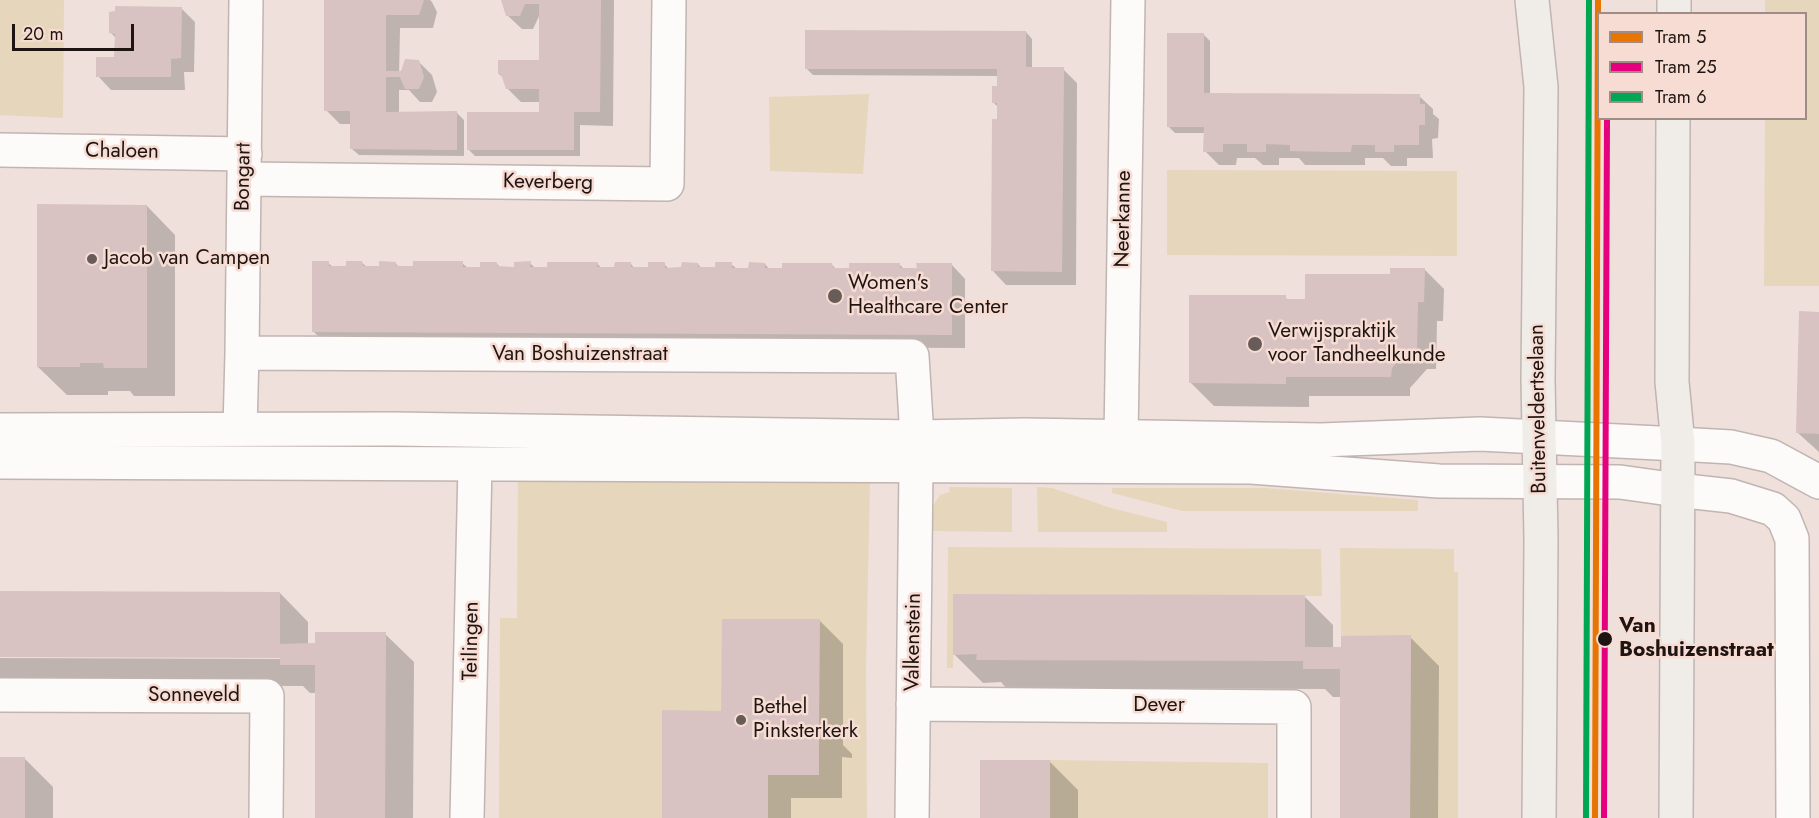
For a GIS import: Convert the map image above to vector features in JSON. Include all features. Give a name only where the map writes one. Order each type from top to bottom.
[{"type":"main road","name":"Buitenveldertselaan","points":[[1532,0],[1540,87],[1539,818]]},
{"type":"main road","points":[[1673,120],[1672,382],[1678,444],[1676,818]]},
{"type":"street","name":"Bongart","points":[[242,353],[246,0]]},
{"type":"street","name":"Keverberg","points":[[245,166],[667,184],[669,0]]},
{"type":"street","name":"Neerkanne","points":[[1120,452],[1128,0]]},
{"type":"street","name":"Chaloen","points":[[0,150],[245,166]]},
{"type":"street","points":[[241,463],[242,353]]},
{"type":"street","name":"Van Boshuizenstraat","points":[[242,353],[912,356],[917,452]]},
{"type":"street","points":[[0,430],[475,430],[917,452]]},
{"type":"street","points":[[475,430],[475,465]]},
{"type":"street","points":[[1120,452],[1321,440],[1480,434],[1731,447],[1771,456],[1819,482]]},
{"type":"street","points":[[0,462],[475,465],[917,452],[1024,435],[1120,452],[1251,467],[1439,482],[1620,482],[1731,496],[1773,509],[1784,519],[1792,539],[1806,617],[1792,818]]},
{"type":"street","name":"Valkenstein","points":[[912,818],[917,452]]},
{"type":"street","name":"Teilingen","points":[[467,818],[475,465]]},
{"type":"street","name":"Sonneveld","points":[[0,695],[267,696],[266,818]]},
{"type":"street","name":"Dever","points":[[913,704],[1294,707],[1294,818]]},
{"type":"shaded area","points":[[0,0],[64,0],[63,118],[0,115]]},
{"type":"shaded area","points":[[1765,0],[1819,0],[1819,286],[1764,286],[1765,120],[1807,120],[1807,12],[1765,12]]},
{"type":"shaded area","points":[[869,94],[863,174],[770,171],[769,97]]},
{"type":"shaded area","points":[[1167,170],[1457,171],[1457,256],[1167,255]]},
{"type":"shaded area","points":[[518,477],[870,482],[866,669],[867,818],[499,818],[500,618],[517,618]]},
{"type":"shaded area","points":[[949,487],[1012,488],[1012,532],[929,531],[929,512],[940,495],[950,492]]},
{"type":"shaded area","points":[[1037,487],[1052,488],[1111,508],[1167,522],[1167,532],[1038,532]]},
{"type":"shaded area","points":[[1112,488],[1264,488],[1418,500],[1418,511],[1182,511],[1112,493]]},
{"type":"shaded area","points":[[948,547],[1321,549],[1322,596],[954,594],[953,668],[947,668]]},
{"type":"shaded area","points":[[1340,548],[1454,549],[1454,572],[1458,572],[1458,818],[1410,818],[1411,636],[1341,636]]},
{"type":"shaded area","points":[[1050,760],[1268,763],[1268,818],[1050,818]]},
{"type":"building","points":[[324,0],[424,0],[419,15],[386,15],[386,71],[401,71],[405,59],[419,60],[424,77],[419,89],[405,89],[400,77],[386,77],[386,112],[457,111],[457,150],[350,149],[350,111],[324,111]]},
{"type":"building","points":[[501,0],[601,0],[600,112],[574,112],[574,150],[467,150],[467,112],[539,112],[539,89],[506,89],[501,74],[498,74],[498,60],[539,60],[539,4],[525,4],[520,16],[506,16]]},
{"type":"building","points":[[115,6],[182,7],[181,58],[171,59],[171,77],[96,77],[96,57],[114,57],[115,34],[109,33],[109,12],[115,11]]},
{"type":"building","points":[[805,30],[1026,31],[1026,67],[1064,67],[1062,272],[991,271],[992,119],[997,119],[997,103],[992,103],[992,86],[997,86],[997,69],[805,69]]},
{"type":"building","points":[[1167,33],[1204,33],[1204,93],[1420,94],[1420,104],[1425,104],[1425,125],[1419,125],[1419,145],[1394,145],[1394,152],[1375,152],[1375,145],[1352,145],[1351,152],[1333,152],[1290,151],[1290,145],[1266,144],[1266,152],[1247,152],[1247,144],[1223,144],[1223,152],[1203,152],[1204,127],[1167,127]]},
{"type":"building","name":"Jacob van Campen","points":[[37,204],[147,205],[147,368],[104,368],[103,363],[80,363],[80,367],[37,367]]},
{"type":"building","points":[[312,261],[329,261],[329,266],[346,266],[346,261],[362,261],[363,266],[379,266],[379,261],[396,262],[396,266],[413,266],[413,261],[463,261],[463,267],[480,267],[480,262],[497,262],[497,266],[514,267],[514,262],[531,261],[530,267],[547,267],[547,262],[598,262],[597,267],[614,267],[615,262],[631,262],[631,267],[648,267],[648,262],[665,262],[665,268],[681,267],[682,262],[698,263],[698,267],[715,267],[715,262],[732,262],[732,268],[748,268],[749,262],[765,263],[765,268],[782,268],[782,263],[832,263],[833,268],[849,268],[849,263],[900,263],[900,268],[917,268],[916,263],[952,263],[952,335],[312,332]]},
{"type":"building","points":[[1390,268],[1425,268],[1424,302],[1418,302],[1417,350],[1407,350],[1392,368],[1391,377],[1286,377],[1286,384],[1189,383],[1189,295],[1286,295],[1286,299],[1305,299],[1305,274],[1390,274]]},
{"type":"building","points":[[1799,311],[1819,312],[1819,434],[1796,433]]},
{"type":"building","points":[[0,591],[280,592],[280,644],[315,643],[315,632],[386,632],[385,818],[315,818],[315,665],[280,665],[280,658],[0,657]]},
{"type":"building","points":[[953,594],[1305,595],[1305,647],[1341,647],[1341,636],[1411,635],[1410,818],[1340,818],[1340,669],[1303,669],[1303,661],[976,660],[977,654],[953,655]]},
{"type":"building","name":"Bethel Pinksterkerk","points":[[722,619],[820,619],[819,729],[829,729],[829,735],[819,734],[819,775],[768,775],[768,818],[662,818],[662,710],[721,711]]},
{"type":"building","points":[[0,757],[25,757],[25,818],[0,818]]},
{"type":"building","points":[[980,760],[1050,760],[1050,818],[980,818]]},
{"type":"tram line","name":"6","points":[[1586,818],[1589,0]]},
{"type":"tram line","name":"5","points":[[1598,0],[1598,12]]},
{"type":"tram line","name":"5","points":[[1595,818],[1598,120]]},
{"type":"tram line","name":"25","points":[[1604,818],[1607,120]]},
{"type":"place","name":"Jacob van Campen","points":[[92,259]]},
{"type":"place","name":"Women's Healthcare Center","points":[[835,296]]},
{"type":"place","name":"Verwijspraktijk voor Tandheelkunde","points":[[1255,344]]},
{"type":"place","name":"Van Boshuizenstraat","points":[[1605,639]]},
{"type":"place","name":"Bethel Pinksterkerk","points":[[741,720]]}]
